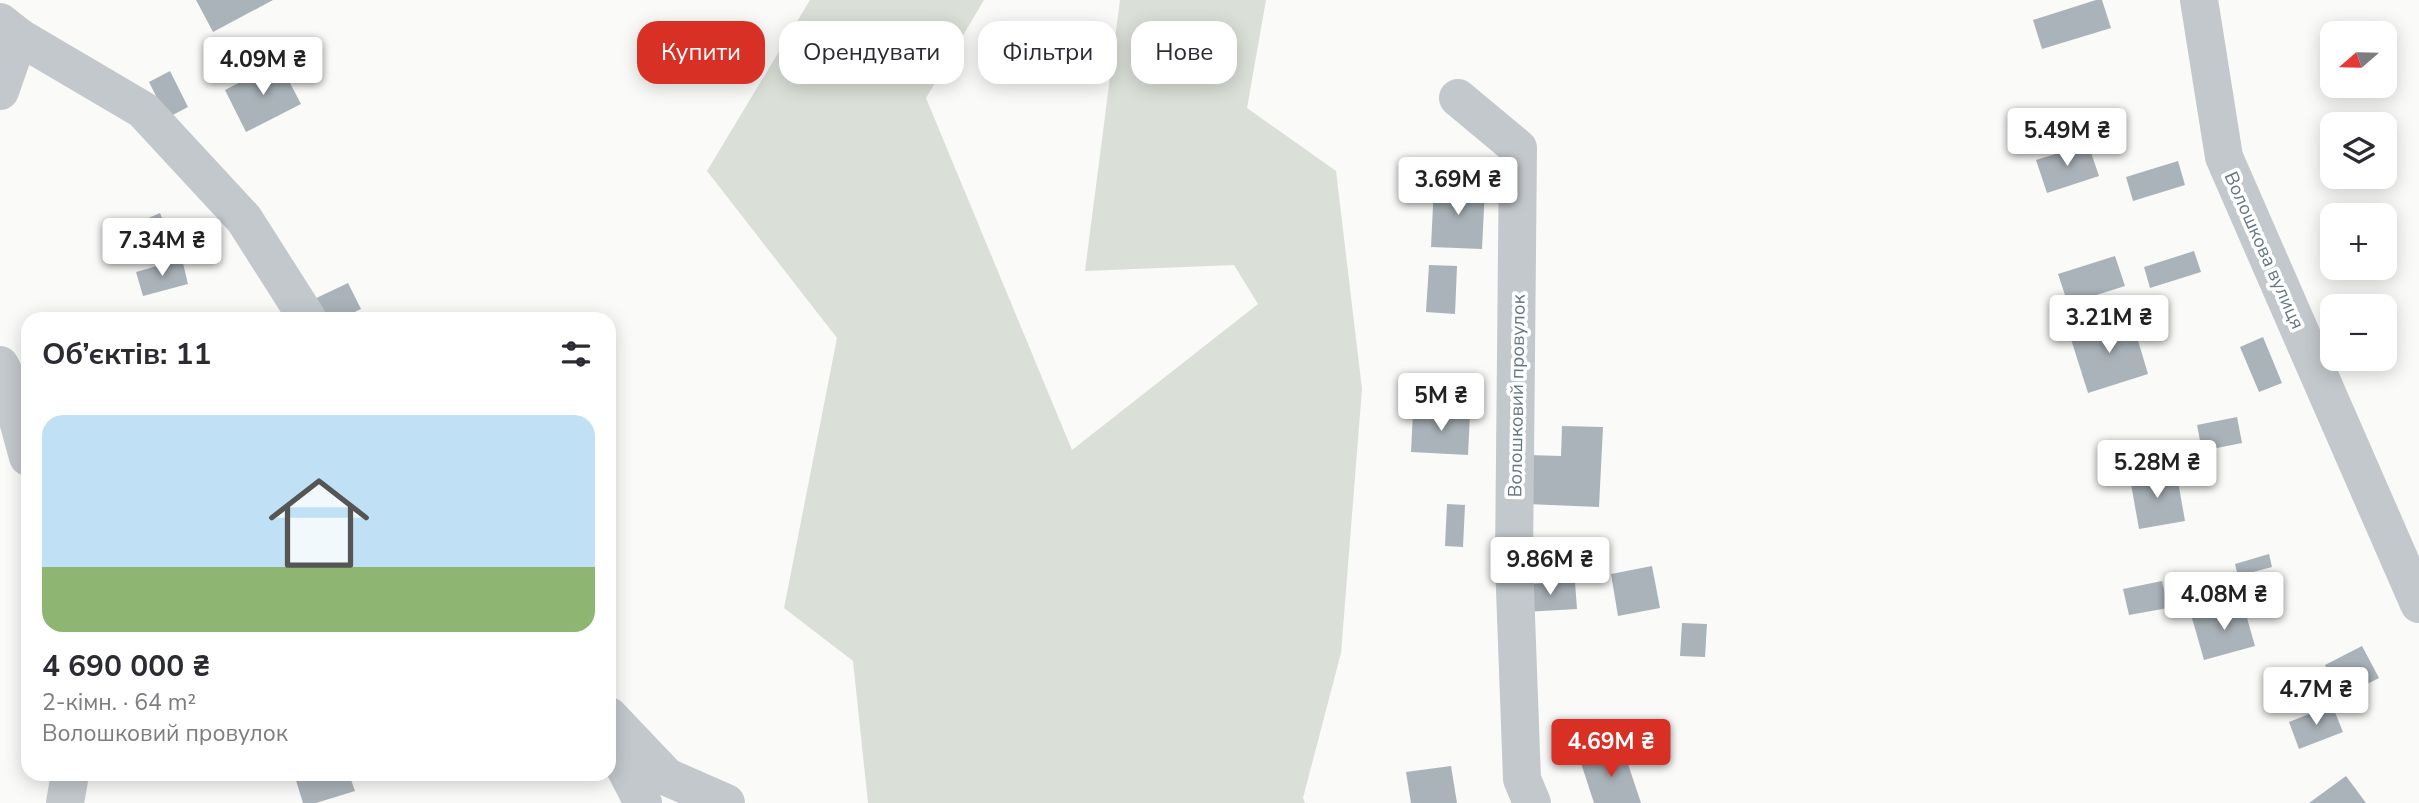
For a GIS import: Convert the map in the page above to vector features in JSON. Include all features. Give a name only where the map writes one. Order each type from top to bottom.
[{"type":"street","name":"Волошкова вулиця","points":[[2199,0],[2224,157],[2419,604]]},
{"type":"street","points":[[0,91],[10,29],[143,110],[244,219],[303,312]]},
{"type":"street","name":"Волошковий провулок","points":[[1458,98],[1518,149],[1514,562],[1522,779],[1532,803]]},
{"type":"street","points":[[0,365],[6,377],[21,432]]},
{"type":"street","points":[[616,723],[667,777],[726,803]]},
{"type":"street","points":[[616,751],[642,803]]},
{"type":"street","points":[[65,803],[69,781]]},
{"type":"shaded area","points":[[810,0],[984,0],[964,34],[964,21],[797,21]]},
{"type":"shaded area","points":[[1120,0],[1266,0],[1247,108],[1336,171],[1362,389],[1341,653],[1303,798],[1305,803],[868,803],[853,661],[784,608],[837,338],[707,171],[759,84],[765,84],[765,75],[779,51],[779,84],[934,84],[926,98],[1072,450],[1258,304],[1234,265],[1085,271],[1109,84],[1117,84],[1117,23]]},
{"type":"building","points":[[196,0],[273,0],[213,32]]},
{"type":"building","points":[[2102,0],[2111,28],[2042,49],[2033,20]]},
{"type":"building","points":[[279,62],[301,104],[246,132],[225,90]]},
{"type":"building","points":[[170,71],[188,107],[167,118],[149,82]]},
{"type":"building","points":[[2088,144],[2099,176],[2047,193],[2036,160]]},
{"type":"building","points":[[2178,161],[2185,185],[2133,201],[2126,177]]},
{"type":"building","points":[[1434,185],[1485,188],[1482,249],[1431,247]]},
{"type":"building","points":[[160,213],[167,231],[145,241],[137,223]]},
{"type":"building","points":[[2194,251],[2201,272],[2150,288],[2144,267]]},
{"type":"building","points":[[2115,256],[2125,286],[2068,304],[2058,274]]},
{"type":"building","points":[[182,259],[188,284],[143,296],[136,272]]},
{"type":"building","points":[[1429,265],[1457,266],[1455,314],[1426,312]]},
{"type":"building","points":[[348,283],[361,309],[355,312],[316,312],[310,301]]},
{"type":"building","points":[[2131,317],[2148,374],[2088,393],[2070,336]]},
{"type":"building","points":[[2263,337],[2282,383],[2259,392],[2240,347]]},
{"type":"building","points":[[1413,412],[1470,414],[1468,455],[1411,452]]},
{"type":"building","points":[[2237,417],[2242,443],[2202,451],[2197,425]]},
{"type":"building","points":[[1562,426],[1603,427],[1599,507],[1527,504],[1529,455],[1561,456]]},
{"type":"building","points":[[2176,470],[2185,521],[2139,529],[2130,478]]},
{"type":"building","points":[[1447,504],[1465,505],[1463,547],[1445,546]]},
{"type":"building","points":[[2269,554],[2272,567],[2238,576],[2235,564]]},
{"type":"building","points":[[1652,566],[1660,608],[1618,616],[1611,574]]},
{"type":"building","points":[[2162,581],[2168,608],[2129,615],[2123,589]]},
{"type":"building","points":[[1575,582],[1577,609],[1524,612],[1523,584]]},
{"type":"building","points":[[2243,604],[2255,646],[2204,660],[2192,618]]},
{"type":"building","points":[[1682,623],[1707,624],[1705,657],[1680,656]]},
{"type":"building","points":[[2362,646],[2379,678],[2341,697],[2325,665]]},
{"type":"building","points":[[2332,705],[2343,732],[2299,749],[2289,722]]},
{"type":"building","points":[[1623,749],[1641,803],[1594,803],[1581,763]]},
{"type":"building","points":[[1451,766],[1457,803],[1411,803],[1406,772]]},
{"type":"building","points":[[2346,776],[2366,803],[2309,803]]},
{"type":"building","points":[[296,781],[351,781],[355,791],[316,803],[303,803]]}]
